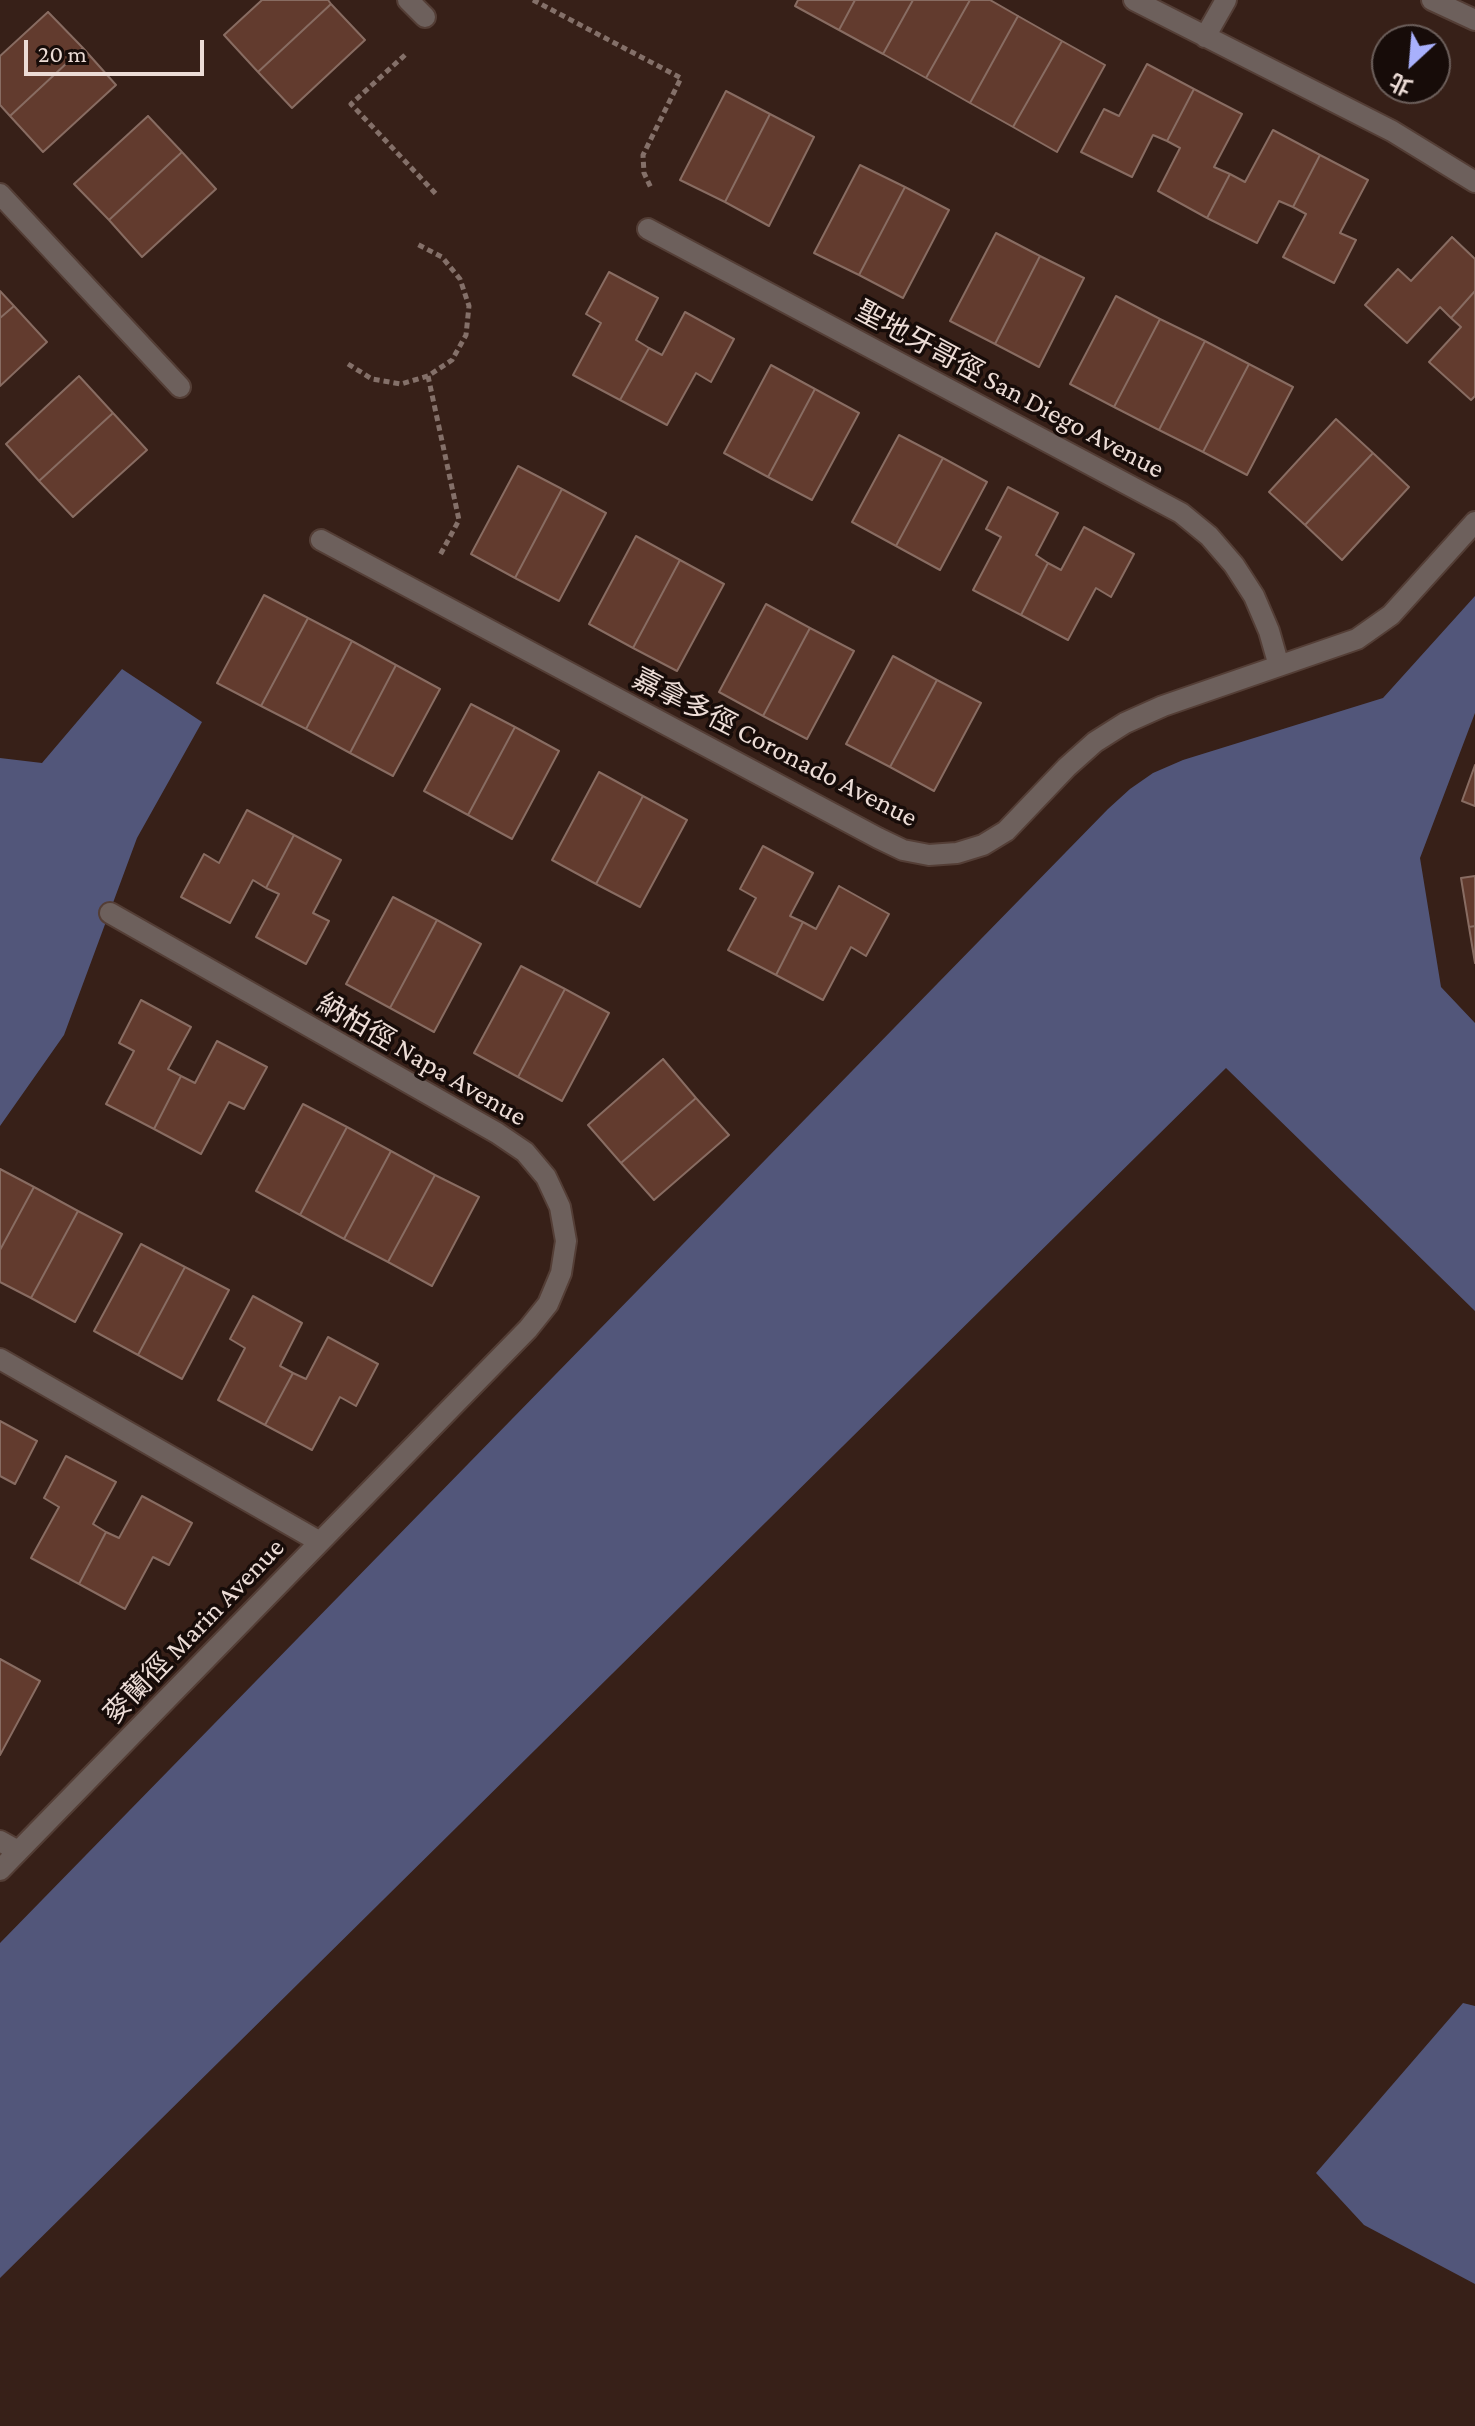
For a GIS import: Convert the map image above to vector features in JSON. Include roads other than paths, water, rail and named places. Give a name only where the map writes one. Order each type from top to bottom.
[{"type":"lane","points":[[408,0],[425,17]]},
{"type":"lane","points":[[1134,0],[1392,131],[1475,182]]},
{"type":"lane","points":[[1205,37],[1226,0]]},
{"type":"lane","points":[[1432,0],[1475,20]]},
{"type":"lane","points":[[0,194],[180,387]]},
{"type":"lane","name":"聖地牙哥徑 San Diego Avenue","points":[[648,229],[1181,513],[1209,536],[1234,565],[1254,596],[1279,666]]},
{"type":"lane","name":"嘉拿多徑 Coronado Avenue","points":[[321,540],[878,838],[903,850],[929,855],[957,853],[983,845],[1006,831],[1085,751],[1125,723],[1163,706],[1357,639],[1391,615],[1475,522]]},
{"type":"lane","name":"納柏徑 Napa Avenue","points":[[110,913],[497,1133],[525,1152],[546,1177],[560,1207],[566,1241],[561,1273],[548,1304],[528,1329],[320,1542]]},
{"type":"lane","name":"麥蘭徑 Marin Avenue","points":[[0,1359],[320,1542],[9,1846],[0,1870]]}]
